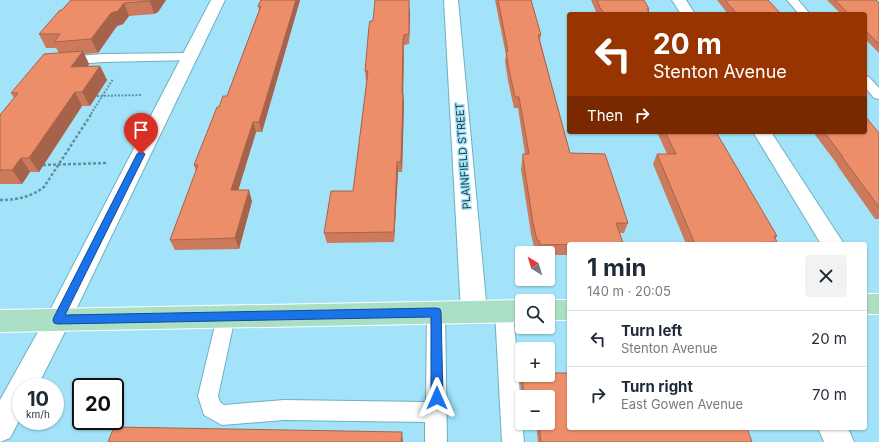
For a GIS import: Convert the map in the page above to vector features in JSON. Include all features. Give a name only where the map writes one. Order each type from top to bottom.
[{"type":"main road","points":[[555,310],[567,310]]},
{"type":"main road","points":[[0,321],[513,311]]},
{"type":"street","points":[[27,378],[58,320],[218,0]]},
{"type":"street","name":"PLAINFIELD STREET","points":[[451,0],[474,312]]},
{"type":"street","points":[[679,0],[687,12]]},
{"type":"street","points":[[763,134],[832,242]]},
{"type":"street","points":[[0,428],[12,406]]},
{"type":"street","points":[[834,430],[839,442]]},
{"type":"lane","points":[[792,0],[803,12]]},
{"type":"lane","points":[[56,62],[103,58],[189,57]]},
{"type":"lane","points":[[867,82],[879,95]]},
{"type":"lane","points":[[512,442],[513,311]]},
{"type":"lane","points":[[436,312],[436,442]]},
{"type":"lane","points":[[226,317],[208,396],[211,408],[222,415],[284,410],[437,412]]},
{"type":"path","points":[[0,200],[23,198],[38,191],[48,181],[114,77]]},
{"type":"path","points":[[97,96],[143,95]]},
{"type":"path","points":[[43,165],[106,163]]},
{"type":"building","points":[[71,0],[152,0],[124,3],[118,11],[111,13],[91,39],[54,42],[60,34],[39,34]]},
{"type":"building","points":[[261,0],[296,0],[259,122],[253,122],[231,190],[249,190],[235,238],[170,240],[198,165],[194,165],[217,107],[219,107],[223,96],[227,96],[261,6],[258,6]]},
{"type":"building","points":[[375,0],[409,0],[409,34],[404,35],[403,40],[401,162],[397,162],[394,232],[324,233],[331,191],[353,191],[368,71],[365,71],[369,26],[370,21],[373,21]]},
{"type":"building","points":[[498,0],[531,0],[541,35],[538,35],[570,153],[605,154],[628,223],[616,223],[623,242],[567,242],[567,244],[540,245],[539,240],[537,240],[533,223],[523,158],[523,154],[529,154],[519,97],[515,97],[509,70],[506,51],[508,51]]},
{"type":"building","points":[[597,0],[644,0],[649,9],[647,9],[649,12],[604,12],[601,10]]},
{"type":"building","points":[[725,0],[768,0],[779,12],[735,12]]},
{"type":"building","points":[[835,0],[876,0],[879,3],[879,44],[867,32],[867,12],[847,12]]},
{"type":"building","points":[[83,51],[71,67],[100,66],[82,92],[75,92],[29,158],[21,158],[12,170],[0,170],[0,115],[18,93],[11,93],[44,54]]},
{"type":"building","points":[[867,118],[879,133],[879,207],[842,157],[826,134],[867,134]]},
{"type":"building","points":[[666,134],[717,134],[777,236],[774,236],[777,242],[694,242],[657,154],[676,154]]},
{"type":"building","points":[[555,373],[567,373],[567,430],[748,430],[752,442],[541,442],[540,430],[555,430],[555,390],[523,390],[523,382],[555,382]]},
{"type":"building","points":[[124,427],[402,432],[401,442],[108,442],[113,430],[124,430]]},
{"type":"route","points":[[141,154],[58,320],[436,312],[437,398]]}]
